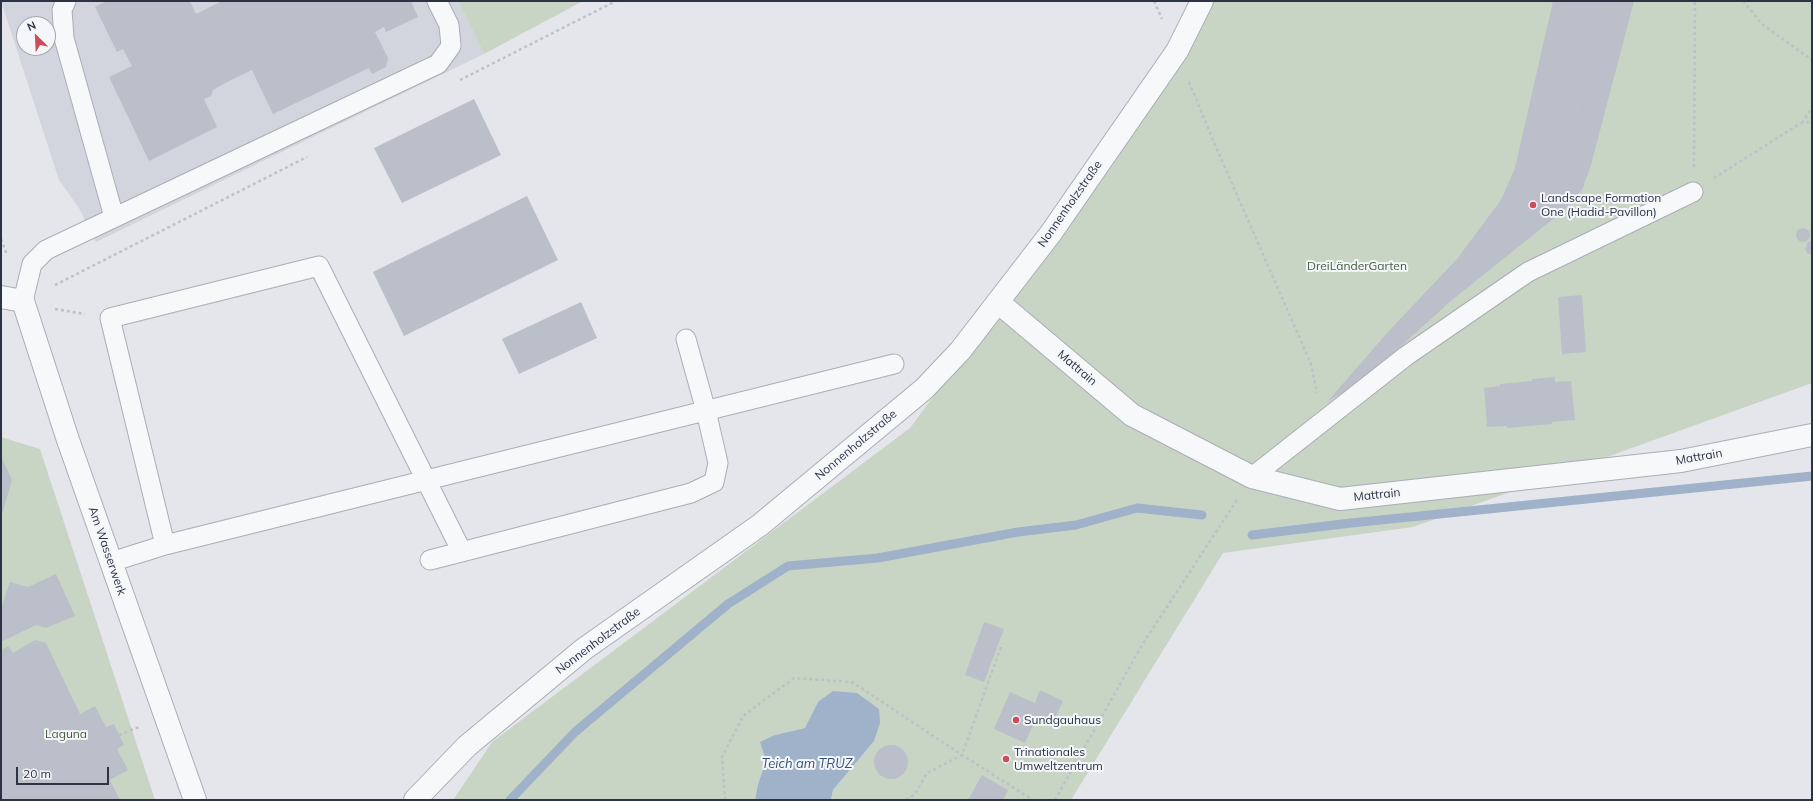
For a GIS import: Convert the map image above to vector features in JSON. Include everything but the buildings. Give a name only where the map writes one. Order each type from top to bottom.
[{"type":"street","name":"Nonnenholzstraße","points":[[415,800],[467,746],[584,649],[760,525],[924,389],[960,351],[1051,233],[1177,51],[1202,1]]},
{"type":"street","points":[[1,297],[23,301]]},
{"type":"street","name":"Am Wasserwerk","points":[[23,301],[68,440],[195,800]]},
{"type":"street","name":"Mattrain","points":[[998,302],[1132,415],[1252,477],[1340,499],[1681,461],[1812,435]]},
{"type":"lane","points":[[66,1],[62,10],[64,38],[114,217]]},
{"type":"lane","points":[[23,301],[32,264],[46,250],[438,64],[451,46],[449,25],[437,1]]},
{"type":"lane","points":[[1252,477],[1406,356],[1528,272],[1693,192]]},
{"type":"lane","points":[[165,545],[110,318],[319,266],[462,552]]},
{"type":"lane","points":[[430,560],[691,493],[714,482],[718,463],[706,411],[686,339]]},
{"type":"lane","points":[[111,562],[165,545],[894,364]]},
{"type":"path","points":[[1428,308],[1556,183],[1607,1]]},
{"type":"path","points":[[1693,192],[1695,1]]},
{"type":"path","points":[[1743,1],[1763,25],[1812,60]]},
{"type":"path","points":[[1177,51],[1213,140],[1311,364],[1322,422]]},
{"type":"path","points":[[1693,192],[1802,123],[1812,108]]},
{"type":"path","points":[[1802,123],[1812,122]]},
{"type":"path","points":[[23,301],[110,318]]},
{"type":"path","points":[[1055,800],[1142,645],[1252,477]]},
{"type":"path","points":[[906,800],[916,794],[927,773],[962,755],[1002,644]]},
{"type":"path","points":[[725,800],[722,757],[744,716],[794,678],[852,682],[1033,800]]},
{"type":"path","points":[[119,735],[142,726]]},
{"type":"shaded area","points":[[1,1],[458,1],[484,54],[96,242],[79,208],[59,180],[19,56],[56,56],[56,16],[16,16],[16,47]]},
{"type":"green space","points":[[458,1],[583,1],[484,54]]},
{"type":"green space","name":"DreiLänderGarten","points":[[1213,1],[1812,1],[1812,383],[1413,527],[1223,553],[1071,800],[831,800],[833,790],[874,741],[818,702],[806,728],[775,735],[758,784],[755,800],[453,800],[492,742],[910,428],[1179,62]]},
{"type":"green space","name":"Laguna","points":[[1,437],[40,449],[155,800],[1,800]]},
{"type":"water","name":"Teich am TRUZ","points":[[833,691],[857,693],[879,709],[880,723],[874,741],[833,790],[831,800],[755,800],[758,784],[766,761],[760,742],[775,735],[805,728],[818,702]]},
{"type":"waterway","points":[[1252,535],[1351,523],[1812,476]]},
{"type":"waterway","points":[[510,800],[575,732],[728,604],[788,566],[878,558],[1018,532],[1076,525],[1137,508],[1202,515]]},
{"type":"place","name":"Landscape Formation One (Hadid-Pavillon)","points":[[1533,205]]},
{"type":"place","name":"Sundgauhaus","points":[[1016,720]]},
{"type":"place","name":"Trinationales Umweltzentrum","points":[[1006,759]]}]
